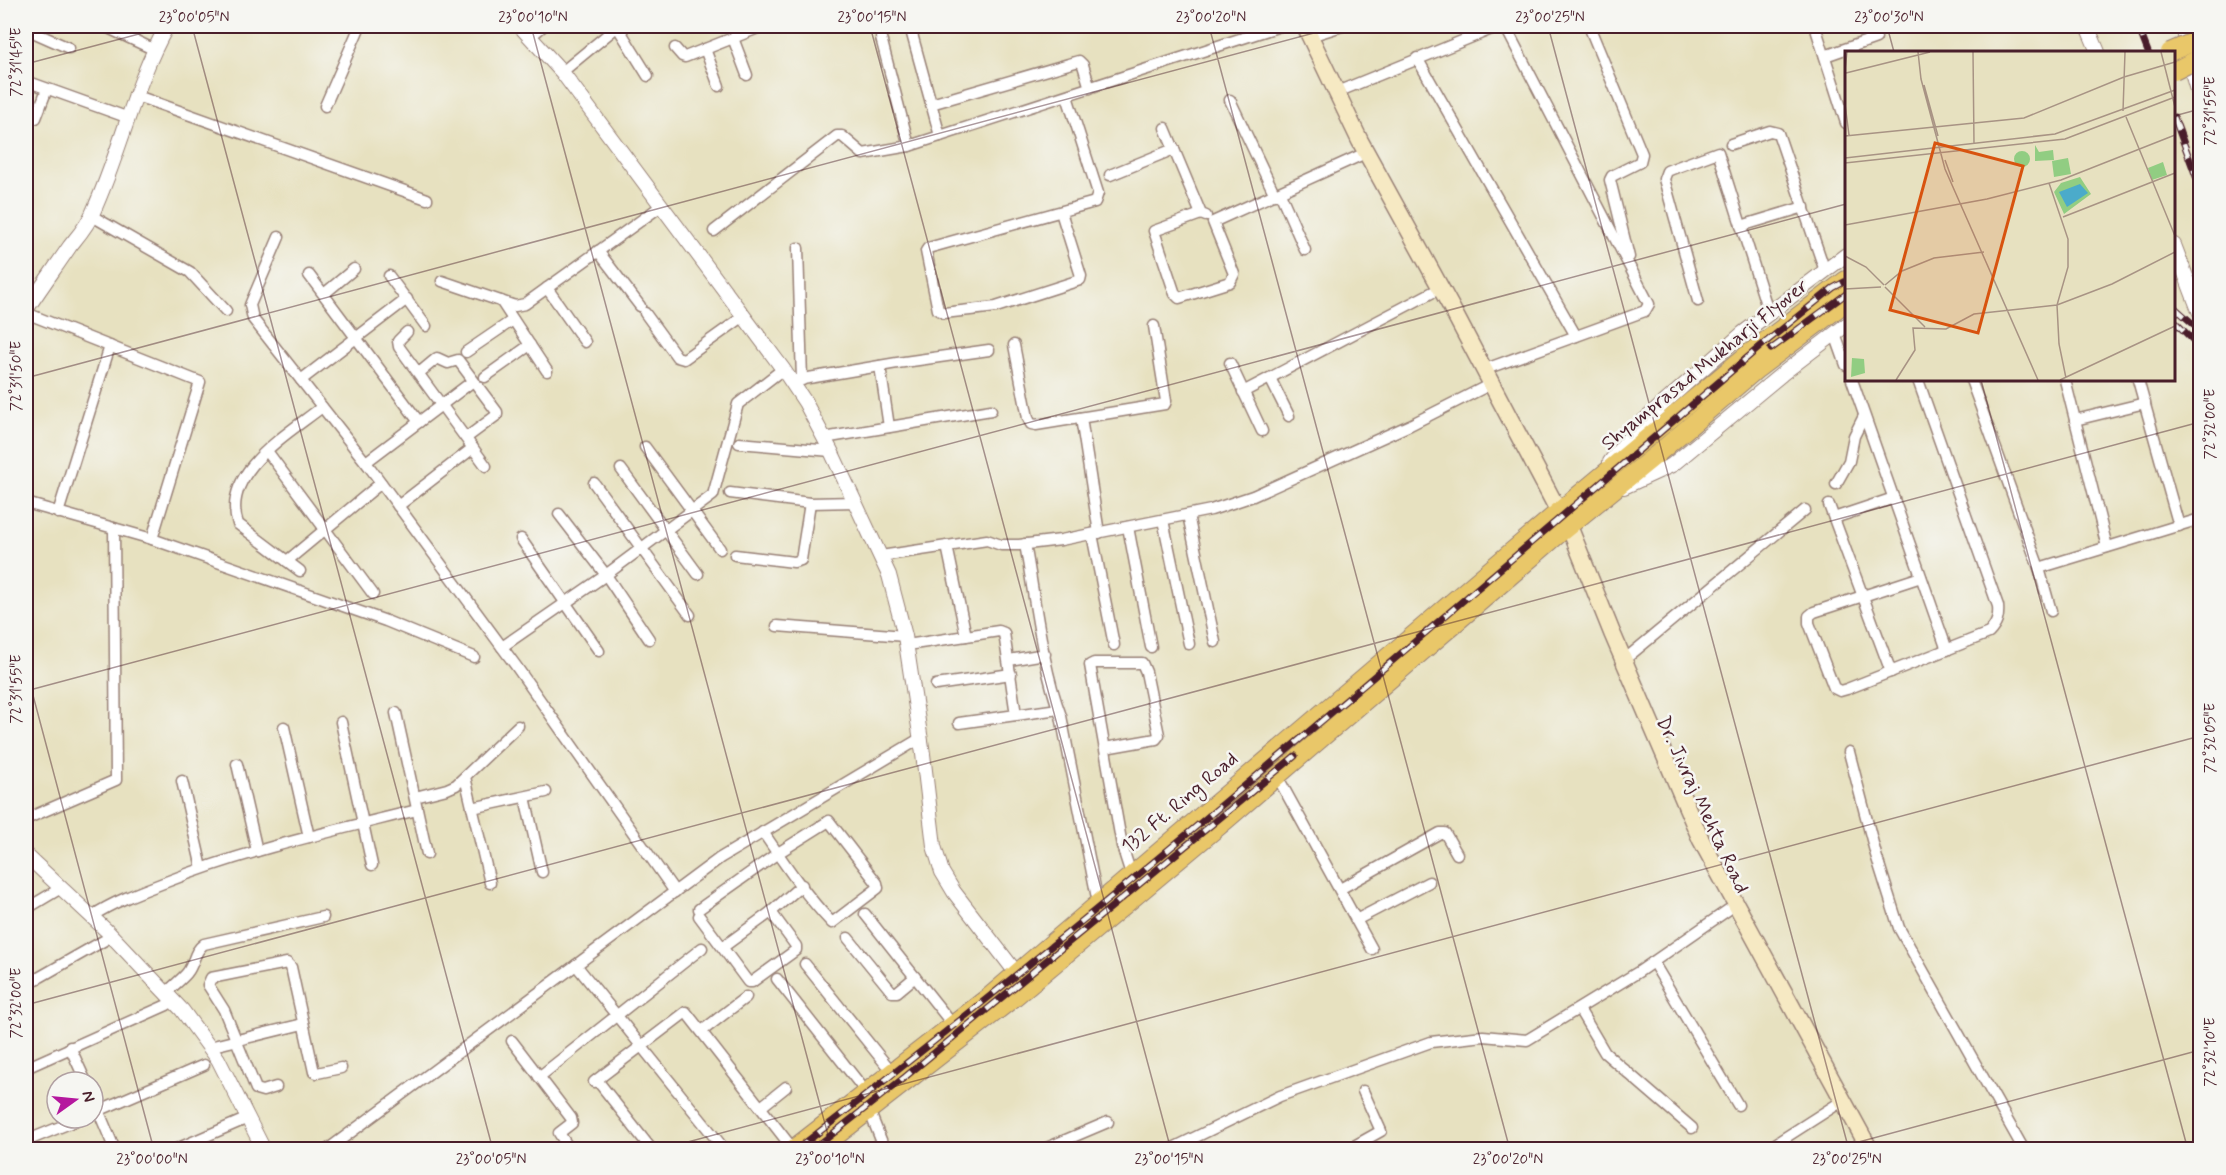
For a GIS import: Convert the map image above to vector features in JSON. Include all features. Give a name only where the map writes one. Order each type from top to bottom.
[{"type":"main road","points":[[1295,26],[1359,156],[1433,292],[1486,381]]},
{"type":"main road","points":[[1308,31],[1360,141],[1560,522],[1624,660],[1701,840],[1870,1149]]},
{"type":"main road","points":[[2172,51],[2200,39]]},
{"type":"main road","points":[[2175,70],[2200,58]]},
{"type":"main road","name":"Shyamprasad Mukharji Flyover","points":[[1651,448],[1747,355],[1845,281]]},
{"type":"main road","name":"Shyamprasad Mukharji Flyover","points":[[1599,490],[1651,448],[1845,303]]},
{"type":"main road","name":"132 Ft. Ring Road","points":[[793,1149],[953,1025],[1021,980],[1098,903],[1131,874],[1599,490]]},
{"type":"main road","name":"132 Ft. Ring Road","points":[[815,1149],[869,1110],[1021,980],[1276,776],[1560,522]]},
{"type":"main road","name":"Dr. Jivraj Mehta Road","points":[[1560,522],[1602,639],[1695,849],[1860,1149]]},
{"type":"street","points":[[104,26],[153,49]]},
{"type":"street","points":[[152,539],[200,382],[26,312],[92,216],[111,171],[129,118],[134,95],[153,49],[167,26]]},
{"type":"street","points":[[325,106],[360,26]]},
{"type":"street","points":[[520,26],[562,72],[783,369],[797,380],[989,350]]},
{"type":"street","points":[[530,36],[543,26]]},
{"type":"street","points":[[562,72],[617,26],[648,76]]},
{"type":"street","points":[[675,48],[684,57],[763,26]]},
{"type":"street","points":[[714,231],[837,136],[842,136],[863,154],[909,146],[1280,26]]},
{"type":"street","points":[[1308,31],[1342,26]]},
{"type":"street","points":[[1337,92],[1499,26]]},
{"type":"street","points":[[881,556],[987,540],[1001,545],[1025,544],[1095,534],[1211,510],[1254,496],[1410,425],[1486,381],[1576,336],[1648,308],[1649,304],[1505,26]]},
{"type":"street","points":[[1589,26],[1642,154],[1640,162],[1611,176],[1610,180],[1632,273]]},
{"type":"street","points":[[1815,26],[1845,120]]},
{"type":"street","points":[[2087,26],[2098,51]]},
{"type":"street","points":[[2183,26],[2200,100]]},
{"type":"street","points":[[28,28],[69,48]]},
{"type":"street","points":[[912,34],[940,136]]},
{"type":"street","points":[[733,38],[747,75]]},
{"type":"street","points":[[1824,56],[1876,38]]},
{"type":"street","points":[[881,39],[909,146]]},
{"type":"street","points":[[705,49],[719,86]]},
{"type":"street","points":[[1417,58],[1576,336]]},
{"type":"street","points":[[931,104],[1079,61],[1083,65],[1090,88]]},
{"type":"street","points":[[26,81],[129,118]]},
{"type":"street","points":[[36,118],[47,88]]},
{"type":"street","points":[[134,95],[427,199]]},
{"type":"street","points":[[1062,212],[1081,276],[1080,280],[996,306],[944,313],[938,310],[926,251],[928,248],[1095,202],[1098,193],[1067,96]]},
{"type":"street","points":[[1230,100],[1305,250]]},
{"type":"street","points":[[1165,128],[1201,214],[1213,222],[1234,274],[1230,282],[1179,298],[1175,294],[1154,231],[1201,214]]},
{"type":"street","points":[[1731,144],[1770,131],[1778,133],[1825,271]]},
{"type":"street","points":[[1110,175],[1173,149]]},
{"type":"street","points":[[1698,302],[1664,179],[1667,171],[1718,152],[1769,314]]},
{"type":"street","points":[[1213,222],[1359,156]]},
{"type":"street","points":[[441,281],[520,306],[661,206]]},
{"type":"street","points":[[1741,226],[1804,207]]},
{"type":"street","points":[[92,216],[190,272],[226,311]]},
{"type":"street","points":[[279,237],[250,305],[253,319],[366,462],[502,647],[675,892]]},
{"type":"street","points":[[798,248],[797,380],[889,575],[906,640],[934,846],[942,872],[954,892],[1021,980]]},
{"type":"street","points":[[2175,248],[2200,314]]},
{"type":"street","points":[[598,250],[677,357],[684,359],[744,316]]},
{"type":"street","points":[[1599,490],[1638,426],[1743,333],[1845,256]]},
{"type":"street","points":[[324,294],[354,269]]},
{"type":"street","points":[[309,275],[419,422]]},
{"type":"street","points":[[388,276],[426,326]]},
{"type":"street","points":[[547,288],[585,342]]},
{"type":"street","points":[[1243,392],[1433,292]]},
{"type":"street","points":[[301,380],[407,299]]},
{"type":"street","points":[[501,301],[547,371]]},
{"type":"street","points":[[466,352],[513,320]]},
{"type":"street","points":[[1014,345],[1028,418],[1031,424],[1036,425],[1165,404],[1154,326]]},
{"type":"street","points":[[1599,490],[1672,465],[1782,374],[1841,329],[1845,358]]},
{"type":"street","points":[[407,332],[398,341],[398,345],[486,466]]},
{"type":"street","points":[[485,377],[530,345]]},
{"type":"street","points":[[58,513],[110,346]]},
{"type":"street","points":[[419,373],[440,358],[448,363],[458,360],[498,413],[466,438]]},
{"type":"street","points":[[1230,363],[1262,431]]},
{"type":"street","points":[[880,366],[889,427]]},
{"type":"street","points":[[502,647],[606,575],[713,495],[738,404],[783,369]]},
{"type":"street","points":[[1270,378],[1289,416]]},
{"type":"street","points":[[366,462],[473,381]]},
{"type":"street","points":[[1851,381],[1947,650]]},
{"type":"street","points":[[1918,381],[1998,606],[1999,617],[1996,626],[1989,633],[1847,689],[1840,691],[1834,688],[1809,623],[1809,616],[1815,612],[1922,577]]},
{"type":"street","points":[[1972,381],[2039,568],[2051,611]]},
{"type":"street","points":[[2065,381],[2107,547]]},
{"type":"street","points":[[2138,381],[2179,526]]},
{"type":"street","points":[[2075,420],[2145,403]]},
{"type":"street","points":[[300,571],[238,524],[234,513],[237,490],[241,480],[267,451],[322,407]]},
{"type":"street","points":[[824,438],[991,410]]},
{"type":"street","points":[[1836,484],[1850,461],[1854,436],[1864,416]]},
{"type":"street","points":[[1081,418],[1095,534],[1114,645]]},
{"type":"street","points":[[739,443],[831,452]]},
{"type":"street","points":[[645,447],[720,549]]},
{"type":"street","points":[[398,506],[473,448]]},
{"type":"street","points":[[267,451],[373,594]]},
{"type":"street","points":[[621,469],[698,574]]},
{"type":"street","points":[[287,561],[381,483]]},
{"type":"street","points":[[594,483],[690,615]]},
{"type":"street","points":[[730,493],[810,503],[856,502]]},
{"type":"street","points":[[1834,518],[1893,498]]},
{"type":"street","points":[[26,503],[152,539],[386,621],[474,657]]},
{"type":"street","points":[[735,555],[794,562],[801,560],[810,503]]},
{"type":"street","points":[[1829,505],[1891,672]]},
{"type":"street","points":[[1624,660],[1805,510]]},
{"type":"street","points":[[559,514],[606,575],[649,639]]},
{"type":"street","points":[[1188,515],[1215,642]]},
{"type":"street","points":[[2039,568],[2200,519]]},
{"type":"street","points":[[1163,520],[1189,644]]},
{"type":"street","points":[[1128,527],[1151,647]]},
{"type":"street","points":[[26,819],[116,780],[114,528]]},
{"type":"street","points":[[521,538],[599,651]]},
{"type":"street","points":[[1025,544],[1045,654],[1061,716],[1098,903]]},
{"type":"street","points":[[947,546],[966,636]]},
{"type":"street","points":[[777,626],[906,640],[999,631],[1005,633],[1016,715]]},
{"type":"street","points":[[1009,660],[1045,654]]},
{"type":"street","points":[[1105,748],[1156,738],[1159,735],[1144,664],[1139,662],[1090,665],[1122,846],[1131,874]]},
{"type":"street","points":[[936,685],[1011,674]]},
{"type":"street","points":[[959,723],[1058,709]]},
{"type":"street","points":[[396,713],[427,854]]},
{"type":"street","points":[[341,722],[372,865]]},
{"type":"street","points":[[415,797],[447,789],[465,777],[518,726]]},
{"type":"street","points":[[284,727],[309,837]]},
{"type":"street","points":[[327,1149],[720,858],[921,738]]},
{"type":"street","points":[[1849,752],[1876,855],[1899,928],[2024,1149]]},
{"type":"street","points":[[237,764],[257,851]]},
{"type":"street","points":[[1276,776],[1372,949]]},
{"type":"street","points":[[465,777],[490,883]]},
{"type":"street","points":[[182,781],[202,868]]},
{"type":"street","points":[[472,808],[546,792]]},
{"type":"street","points":[[525,797],[542,872]]},
{"type":"street","points":[[92,916],[109,904],[202,868],[257,851],[417,810]]},
{"type":"street","points":[[763,832],[778,853],[802,885],[832,922],[876,891],[878,886],[831,822],[825,822],[778,853],[699,913],[750,982],[796,950],[796,946],[771,912]]},
{"type":"street","points":[[1340,889],[1440,833],[1445,833],[1457,854]]},
{"type":"street","points":[[26,855],[92,916],[167,999],[182,1010],[218,1059],[264,1149]]},
{"type":"street","points":[[1356,920],[1429,882]]},
{"type":"street","points":[[723,947],[771,912],[802,885]]},
{"type":"street","points":[[26,909],[61,888]]},
{"type":"street","points":[[1169,1149],[1280,1096],[1431,1042],[1484,1036],[1527,1040],[1653,962],[1728,910]]},
{"type":"street","points":[[865,914],[953,1025]]},
{"type":"street","points":[[26,1068],[167,999],[189,971],[198,948],[204,944],[324,917]]},
{"type":"street","points":[[26,986],[112,936]]},
{"type":"street","points":[[848,939],[892,992],[897,992],[915,977]]},
{"type":"street","points":[[539,1077],[702,948]]},
{"type":"street","points":[[1653,962],[1738,1104]]},
{"type":"street","points":[[276,1087],[263,1091],[256,1089],[224,1010],[208,984],[211,978],[287,963],[291,967],[314,1072],[341,1068]]},
{"type":"street","points":[[805,964],[892,1072]]},
{"type":"street","points":[[576,965],[725,1149]]},
{"type":"street","points":[[777,979],[866,1092]]},
{"type":"street","points":[[702,1031],[746,997]]},
{"type":"street","points":[[1579,1009],[1605,1053],[1692,1128]]},
{"type":"street","points":[[652,1149],[595,1081],[684,1012],[687,1012],[793,1149]]},
{"type":"street","points":[[209,1047],[303,1024]]},
{"type":"street","points":[[512,1041],[571,1118],[572,1123],[560,1133],[570,1149]]},
{"type":"street","points":[[70,1047],[81,1070]]},
{"type":"street","points":[[105,1108],[204,1065]]},
{"type":"street","points":[[761,1107],[786,1087]]},
{"type":"street","points":[[1347,1149],[1381,1131],[1363,1091]]},
{"type":"street","points":[[1766,1149],[1836,1106]]},
{"type":"street","points":[[869,1110],[885,1149]]},
{"type":"street","points":[[174,1149],[248,1118]]},
{"type":"street","points":[[1042,1149],[1108,1122]]},
{"type":"street","points":[[26,1141],[53,1130]]},
{"type":"street","points":[[105,1130],[115,1149]]},
{"type":"railway","points":[[2138,26],[2148,51]]},
{"type":"railway","points":[[2175,120],[2200,187]]},
{"type":"railway","points":[[796,1150],[1042,954],[1163,854],[1761,346],[1833,288],[1845,282]]},
{"type":"railway","points":[[1771,349],[1845,295]]},
{"type":"railway","points":[[2175,308],[2200,330]]},
{"type":"railway","points":[[2175,322],[2200,347]]},
{"type":"railway","points":[[812,1150],[905,1077],[1295,756]]}]
